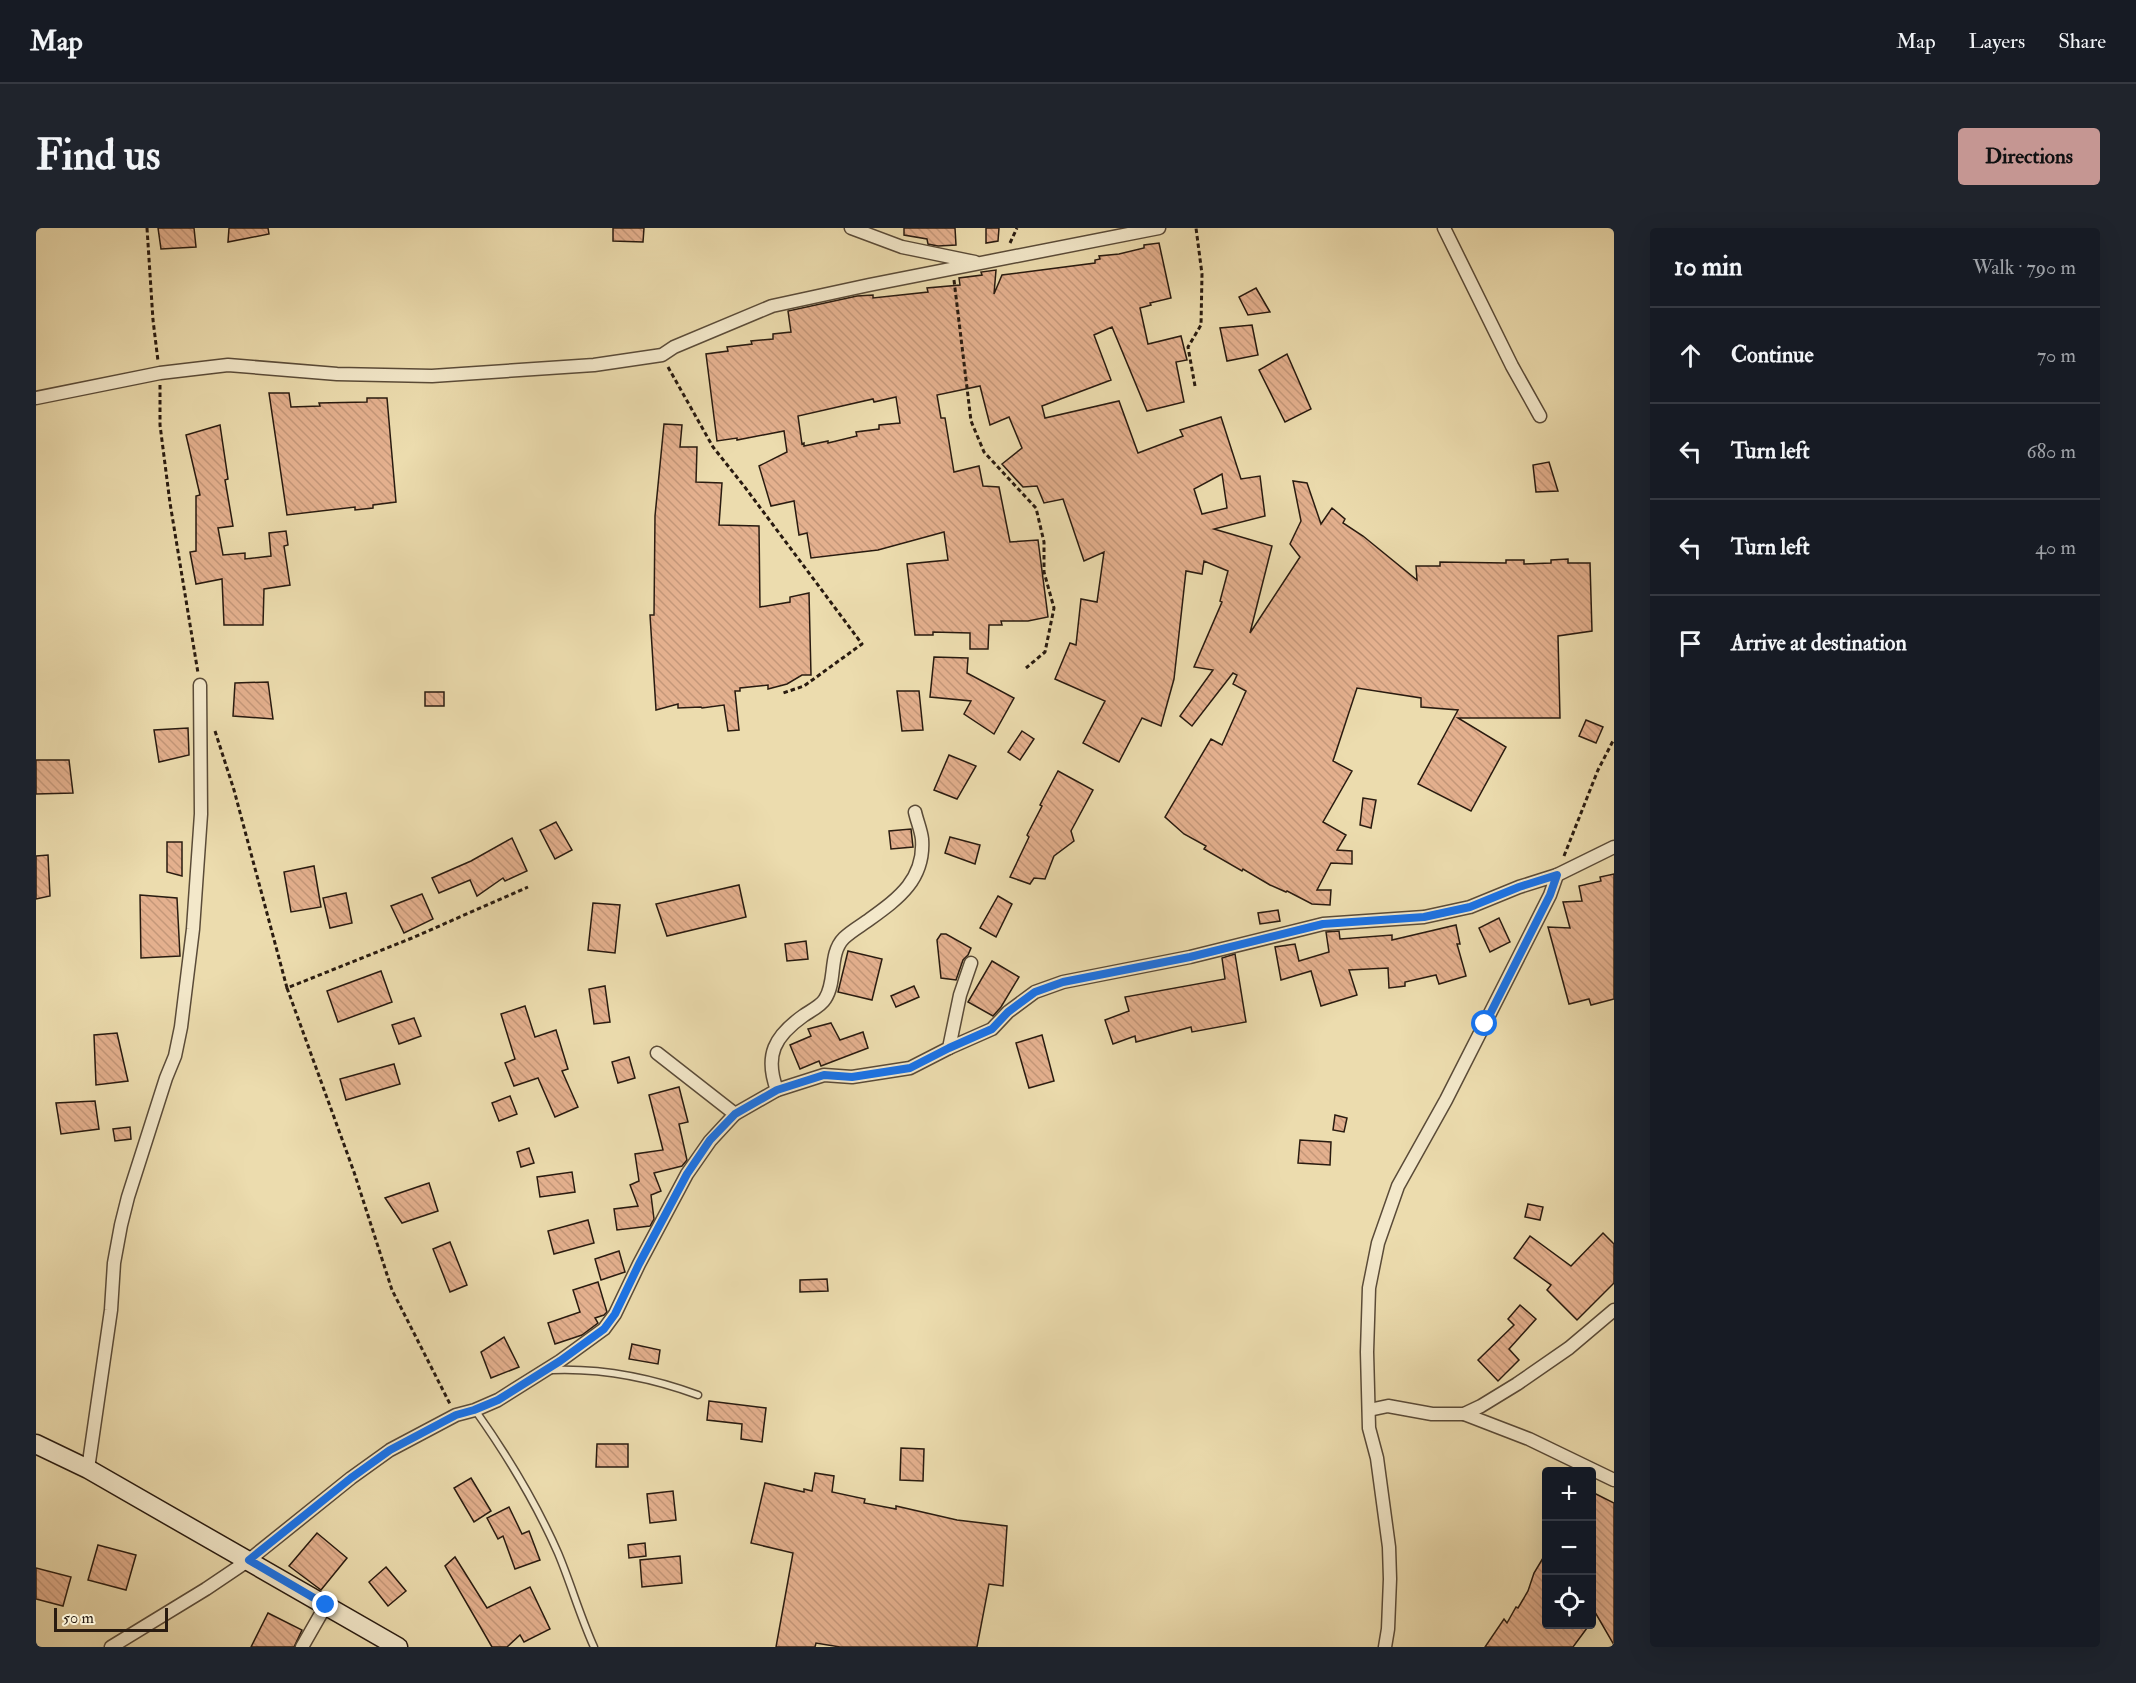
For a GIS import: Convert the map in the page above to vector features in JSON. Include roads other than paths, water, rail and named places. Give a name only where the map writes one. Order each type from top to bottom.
[{"type":"street","points":[[851,228],[902,247],[982,264]]},
{"type":"street","points":[[36,398],[160,373],[228,365],[337,374],[432,376],[594,365],[662,355],[674,347],[772,306],[1159,228]]},
{"type":"street","points":[[1444,228],[1512,366],[1540,416]]},
{"type":"street","points":[[88,1469],[111,1310],[114,1263],[121,1225],[166,1078],[175,1056],[187,982],[201,814],[200,685]]},
{"type":"street","points":[[777,1090],[771,1075],[771,1060],[778,1039],[785,1030],[824,1001],[831,981],[836,952],[843,939],[901,895],[916,876],[922,838],[915,812]]},
{"type":"street","points":[[111,1647],[249,1560],[351,1478],[390,1450],[456,1415],[498,1400],[579,1348],[604,1329],[687,1174],[710,1140],[735,1114],[777,1090],[824,1075],[852,1077],[910,1068],[992,1029],[1008,1012],[1035,992],[1063,982],[1190,957],[1323,924],[1424,917],[1470,907],[1519,887],[1557,875],[1614,847]]},
{"type":"street","points":[[1385,1647],[1389,1609],[1389,1547],[1377,1458],[1369,1428],[1369,1288],[1378,1243],[1398,1186],[1485,1024],[1550,895],[1557,875]]},
{"type":"street","points":[[949,1048],[960,995],[971,963]]},
{"type":"street","points":[[657,1053],[735,1114]]},
{"type":"street","points":[[1464,1414],[1499,1395],[1569,1348],[1614,1310]]},
{"type":"street","points":[[1369,1410],[1388,1406],[1432,1414],[1464,1414],[1529,1438],[1614,1480]]},
{"type":"street","points":[[36,1443],[88,1469],[398,1647]]},
{"type":"street","points":[[302,1647],[326,1605]]},
{"type":"lane","points":[[546,1370],[608,1371],[658,1381],[698,1395]]},
{"type":"lane","points":[[474,1410],[523,1484],[544,1525],[559,1555],[594,1647]]}]
